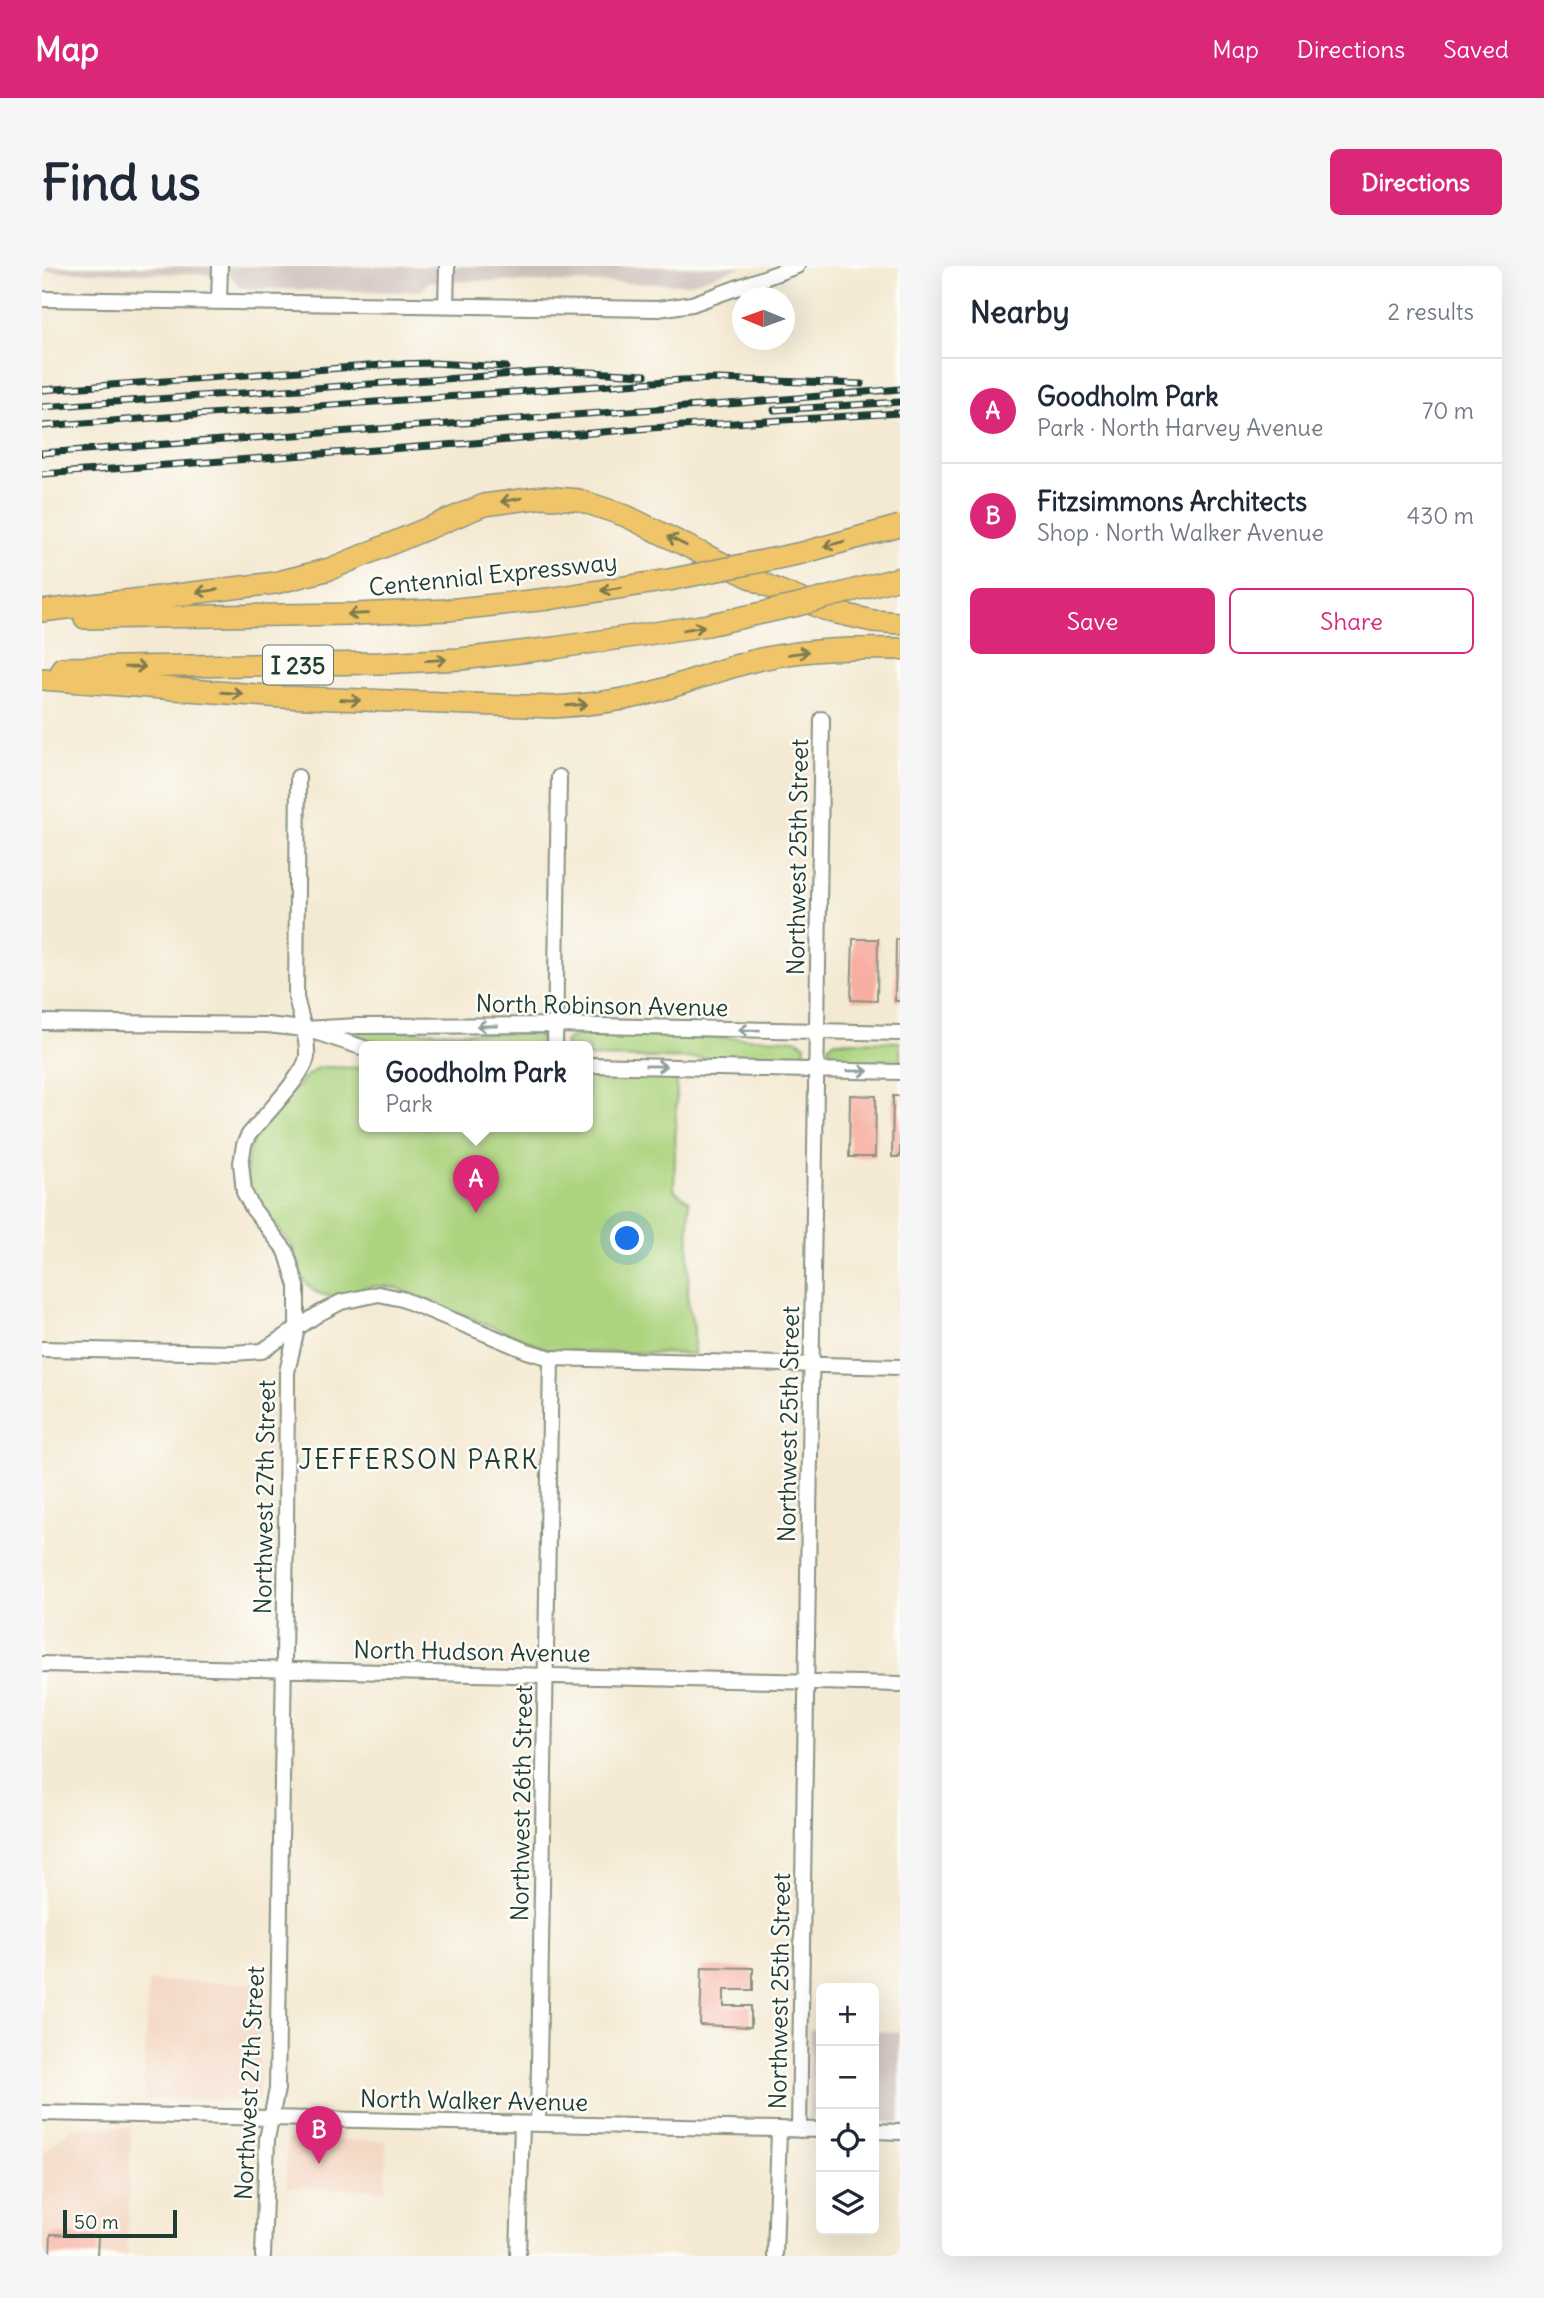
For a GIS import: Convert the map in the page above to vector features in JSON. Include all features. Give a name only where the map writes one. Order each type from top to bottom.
[{"type":"highway","points":[[42,611],[275,583],[330,569],[484,505],[542,497],[579,500],[626,516],[768,586],[829,611],[873,621],[900,623]]},
{"type":"highway","name":"Centennial Expressway","points":[[42,618],[355,614],[448,610],[682,578],[802,553],[900,526]]},
{"type":"highway","name":"I 235","points":[[42,668],[380,663],[461,659],[631,639],[708,625],[900,578]]},
{"type":"highway","points":[[42,679],[282,697],[553,707],[586,705],[644,695],[732,667],[792,653],[900,649]]},
{"type":"street","points":[[219,266],[219,302]]},
{"type":"street","points":[[446,306],[447,266]]},
{"type":"street","points":[[42,299],[636,309],[677,307],[797,266]]},
{"type":"street","name":"Northwest 25th Street","points":[[799,2130],[822,719]]},
{"type":"street","name":"Northwest 27th Street","points":[[263,2256],[267,2139],[276,2089],[287,1372],[297,1329],[297,1286],[292,1266],[281,1242],[248,1201],[242,1183],[241,1163],[248,1136],[303,1069],[307,1056],[296,997],[298,777]]},
{"type":"street","points":[[555,1041],[559,777]]},
{"type":"street","name":"North Robinson Avenue","points":[[42,1022],[267,1025],[304,1029],[358,1026],[555,1026],[900,1033]]},
{"type":"street","name":"North Robinson Avenue","points":[[304,1029],[359,1046]]},
{"type":"street","points":[[593,1065],[900,1072]]},
{"type":"street","points":[[42,1349],[251,1353],[268,1348],[341,1302],[379,1294],[402,1298],[527,1351],[551,1358],[900,1367]]},
{"type":"street","name":"Northwest 26th Street","points":[[538,2124],[551,1358]]},
{"type":"street","name":"North Hudson Avenue","points":[[42,1664],[900,1684]]},
{"type":"street","name":"North Walker Avenue","points":[[42,2113],[816,2130]]},
{"type":"street","points":[[519,2256],[522,2124]]},
{"type":"street","name":"Northwest 25th Street","points":[[775,2256],[779,2129]]},
{"type":"street","points":[[879,2132],[900,2132]]},
{"type":"shaded area","points":[[42,266],[742,266],[689,284],[429,282],[421,291],[400,292],[240,288],[230,275],[42,271]]},
{"type":"shaded area","points":[[148,1981],[261,1983],[259,2101],[143,2099]]},
{"type":"shaded area","points":[[810,2029],[816,2029],[816,2120],[808,2120]]},
{"type":"shaded area","points":[[879,2031],[900,2032],[900,2122],[879,2122]]},
{"type":"shaded area","points":[[71,2127],[131,2127],[127,2256],[42,2256],[42,2155]]},
{"type":"shaded area","points":[[287,2139],[387,2141],[386,2190],[286,2187]]},
{"type":"green space","points":[[361,1030],[534,1034],[541,1037],[542,1041],[374,1041],[358,1035]]},
{"type":"green space","points":[[574,1035],[796,1039],[805,1045],[804,1056],[796,1060],[593,1057],[593,1041],[566,1041]]},
{"type":"green space","points":[[836,1041],[900,1042],[900,1063],[836,1062],[830,1059],[827,1052],[829,1045]]},
{"type":"green space","points":[[320,1068],[359,1068],[359,1132],[593,1132],[593,1073],[677,1074],[674,1190],[689,1201],[688,1304],[694,1328],[694,1354],[551,1351],[397,1288],[373,1286],[331,1296],[312,1289],[303,1278],[285,1236],[255,1200],[248,1182],[247,1166],[257,1133],[293,1090]]},
{"type":"building","points":[[853,939],[878,939],[877,1001],[851,1000]]},
{"type":"building","points":[[896,939],[900,939],[900,1001],[895,1001]]},
{"type":"building","points":[[850,1095],[876,1096],[875,1157],[849,1157]]},
{"type":"building","points":[[893,1096],[900,1096],[900,1157],[892,1157]]},
{"type":"building","points":[[702,1967],[753,1968],[753,1990],[724,1990],[724,2006],[751,2006],[751,2027],[700,2025]]},
{"type":"building","points":[[51,2234],[98,2236],[97,2256],[50,2256]]},
{"type":"railway","points":[[42,390],[395,364],[506,367]]},
{"type":"railway","points":[[42,407],[542,372],[645,375]]},
{"type":"railway","points":[[42,426],[682,380],[862,384]]},
{"type":"railway","points":[[42,453],[741,403],[900,389]]},
{"type":"railway","points":[[774,410],[900,402]]},
{"type":"railway","points":[[42,474],[650,428],[900,413]]},
{"type":"place","name":"Goodholm Park","points":[[476,1213]]},
{"type":"place","name":"Fitzsimmons Architects","points":[[319,2164]]},
{"type":"district","name":"JEFFERSON PARK","points":[[419,1459]]}]
